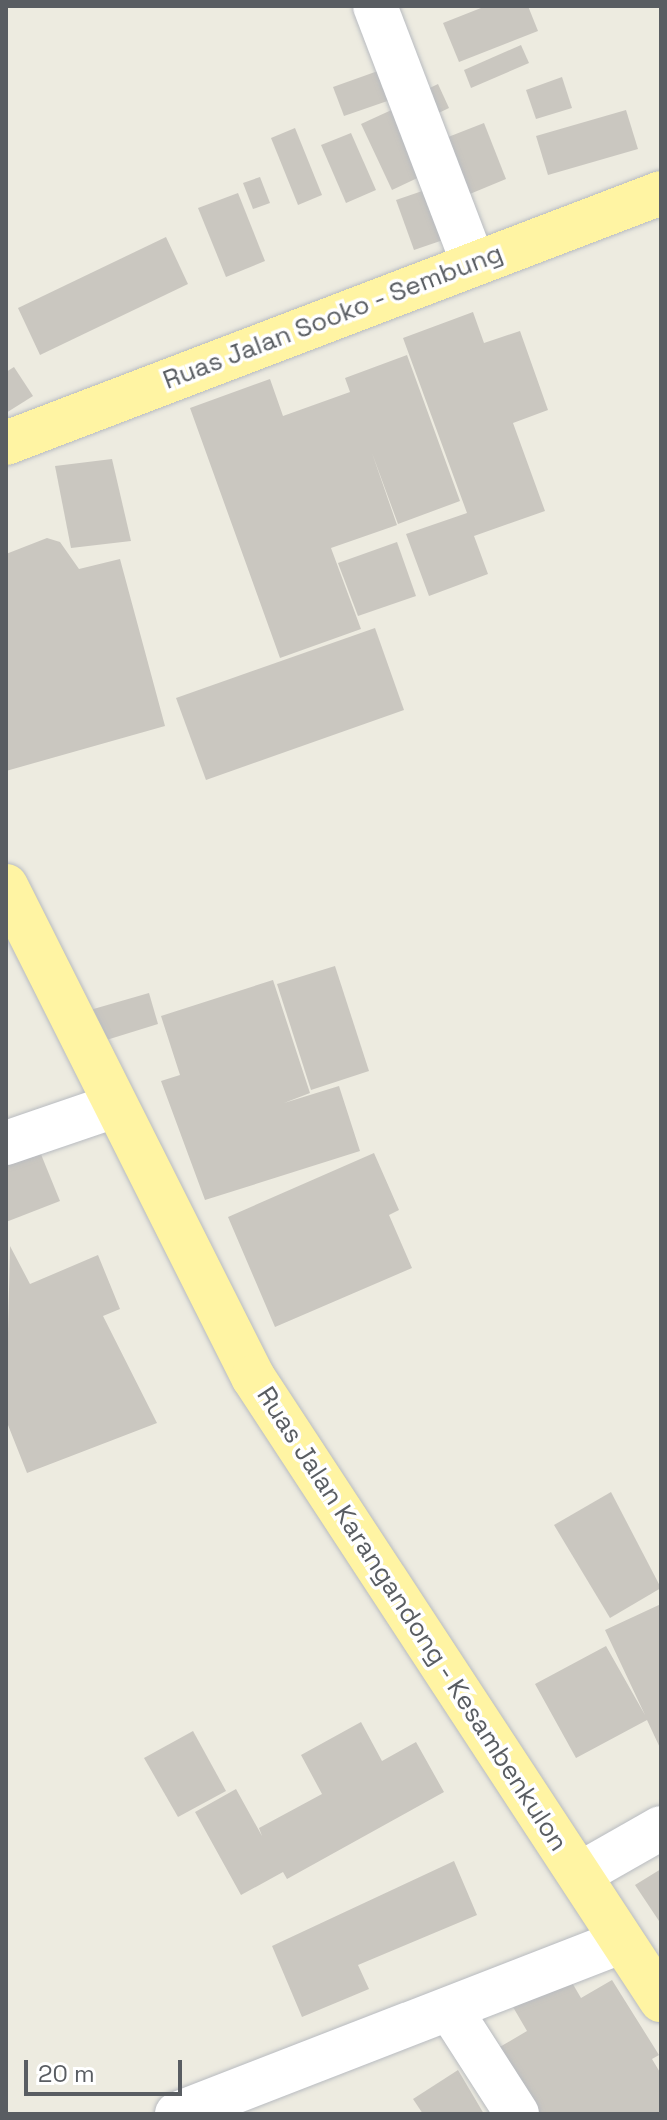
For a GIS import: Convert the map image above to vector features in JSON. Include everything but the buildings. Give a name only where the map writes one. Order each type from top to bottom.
[{"type":"main road","name":"Ruas Jalan Sooko - Sembung","points":[[6,443],[661,193]]},
{"type":"main road","name":"Ruas Jalan Karangandong - Kesambenkulon","points":[[6,886],[253,1377],[357,1545],[580,1874],[619,1943],[661,2000]]},
{"type":"street","points":[[375,6],[473,263]]},
{"type":"street","points":[[6,1143],[114,1106]]},
{"type":"street","points":[[580,1874],[661,1828]]},
{"type":"street","points":[[177,2114],[451,2011],[619,1943]]},
{"type":"street","points":[[451,2011],[517,2114]]}]
